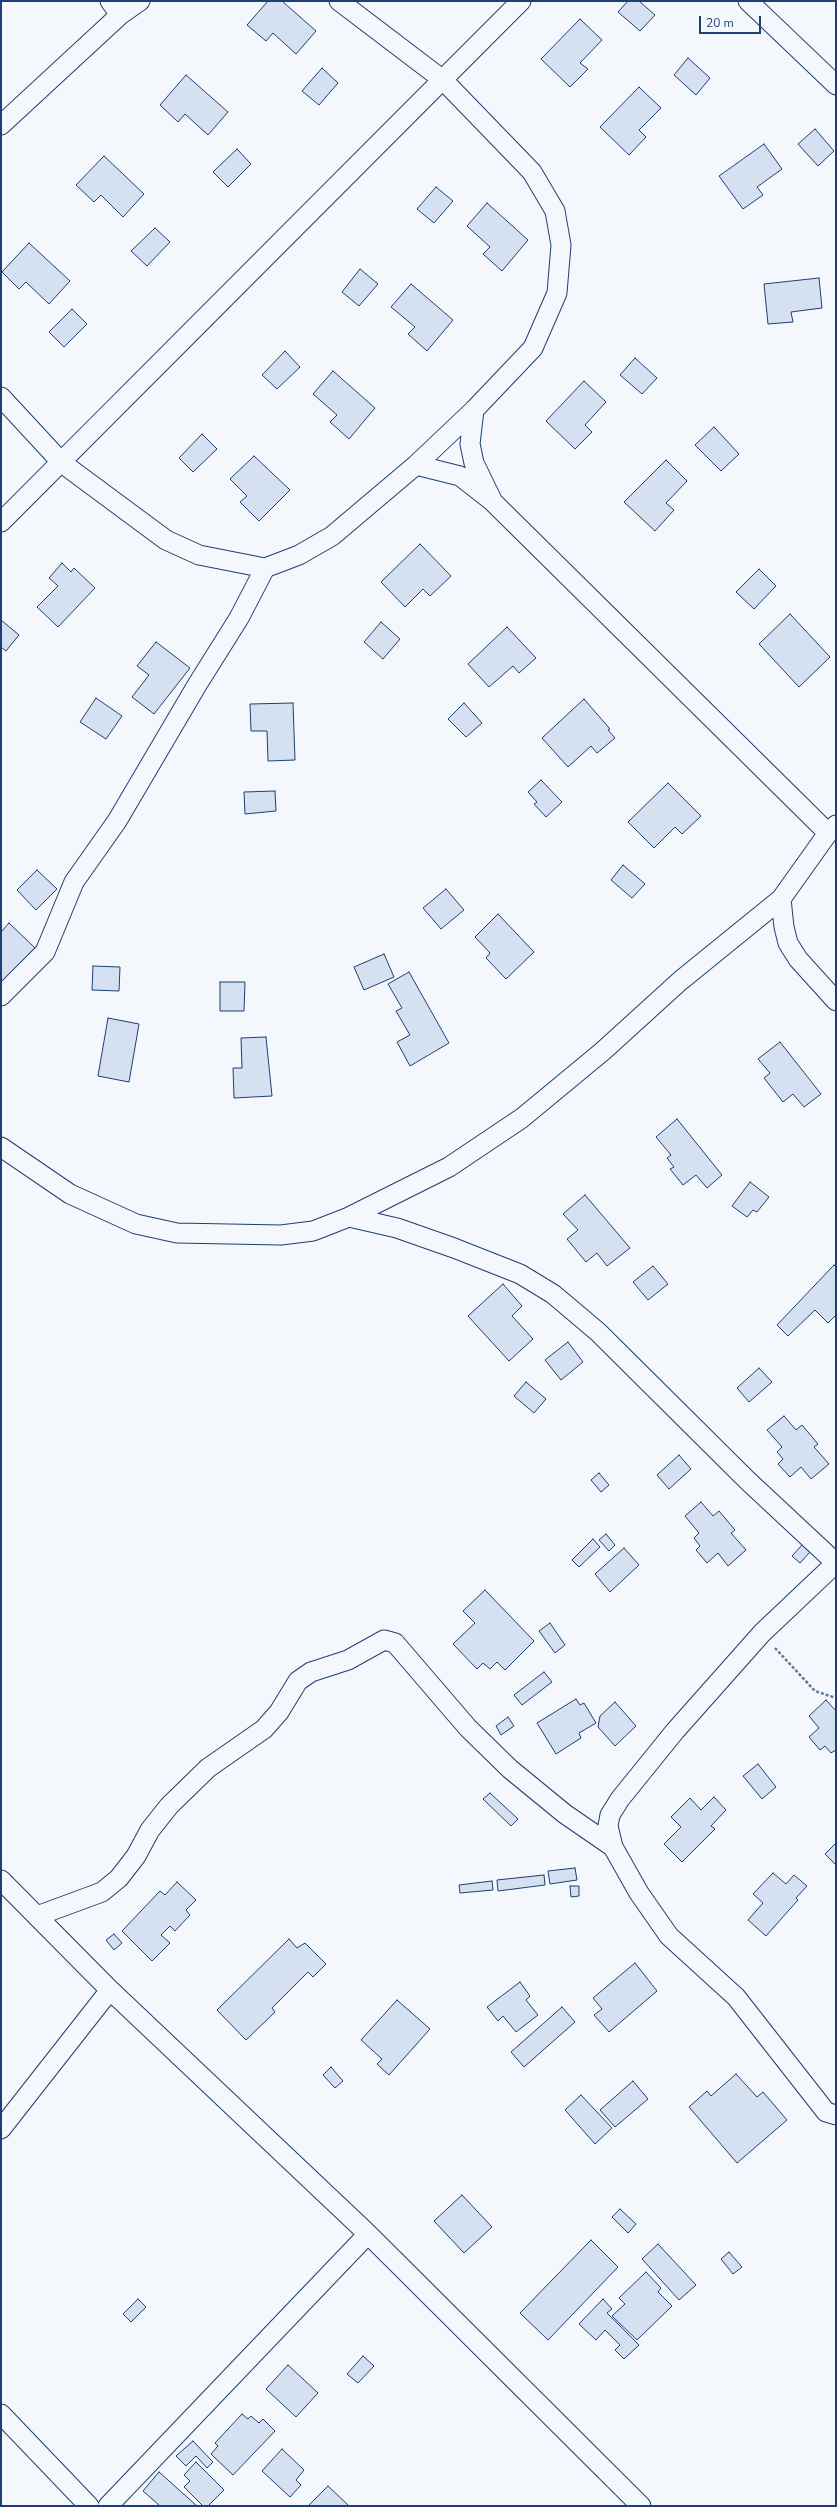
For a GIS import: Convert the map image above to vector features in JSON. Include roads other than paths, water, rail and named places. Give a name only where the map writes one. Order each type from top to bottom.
[{"type":"street","points":[[1,125],[115,8],[140,1]]},
{"type":"street","points":[[1,397],[62,463],[166,540],[199,556],[265,568],[299,555],[332,536],[416,465],[474,410],[533,348],[557,293],[561,245],[555,210],[532,172],[443,80],[338,1]]},
{"type":"street","points":[[1,522],[62,463],[521,1]]},
{"type":"street","points":[[748,1],[836,86]]},
{"type":"street","points":[[474,410],[470,444],[474,463],[492,501]]},
{"type":"street","points":[[1,1147],[70,1194],[136,1224],[177,1233],[281,1235],[313,1231],[349,1217],[449,1167],[522,1118],[603,1050],[680,981],[781,898],[832,829],[492,501],[460,476],[416,465]]},
{"type":"street","points":[[1,996],[45,952],[74,882],[117,821],[197,685],[239,618],[265,568]]},
{"type":"street","points":[[781,898],[784,927],[788,942],[798,959],[836,1000]]},
{"type":"street","points":[[349,1217],[397,1228],[454,1248],[520,1274],[553,1294],[598,1332],[747,1480],[836,1563],[762,1633],[675,1731],[620,1799],[610,1815],[608,1826],[613,1847],[639,1893],[669,1936],[736,1997],[826,2112],[836,2116]]},
{"type":"street","points":[[37,1916],[102,1892],[119,1878],[136,1856],[150,1830],[169,1806],[208,1768],[264,1729],[279,1712],[298,1680],[311,1672],[348,1660],[384,1640],[395,1643],[468,1728],[510,1768],[565,1814],[613,1847]]},
{"type":"street","points":[[1,1880],[110,1990],[368,2234],[641,2506]]},
{"type":"street","points":[[1,2130],[110,1990]]},
{"type":"street","points":[[108,2506],[368,2234]]},
{"type":"street","points":[[1,2414],[89,2506]]}]
